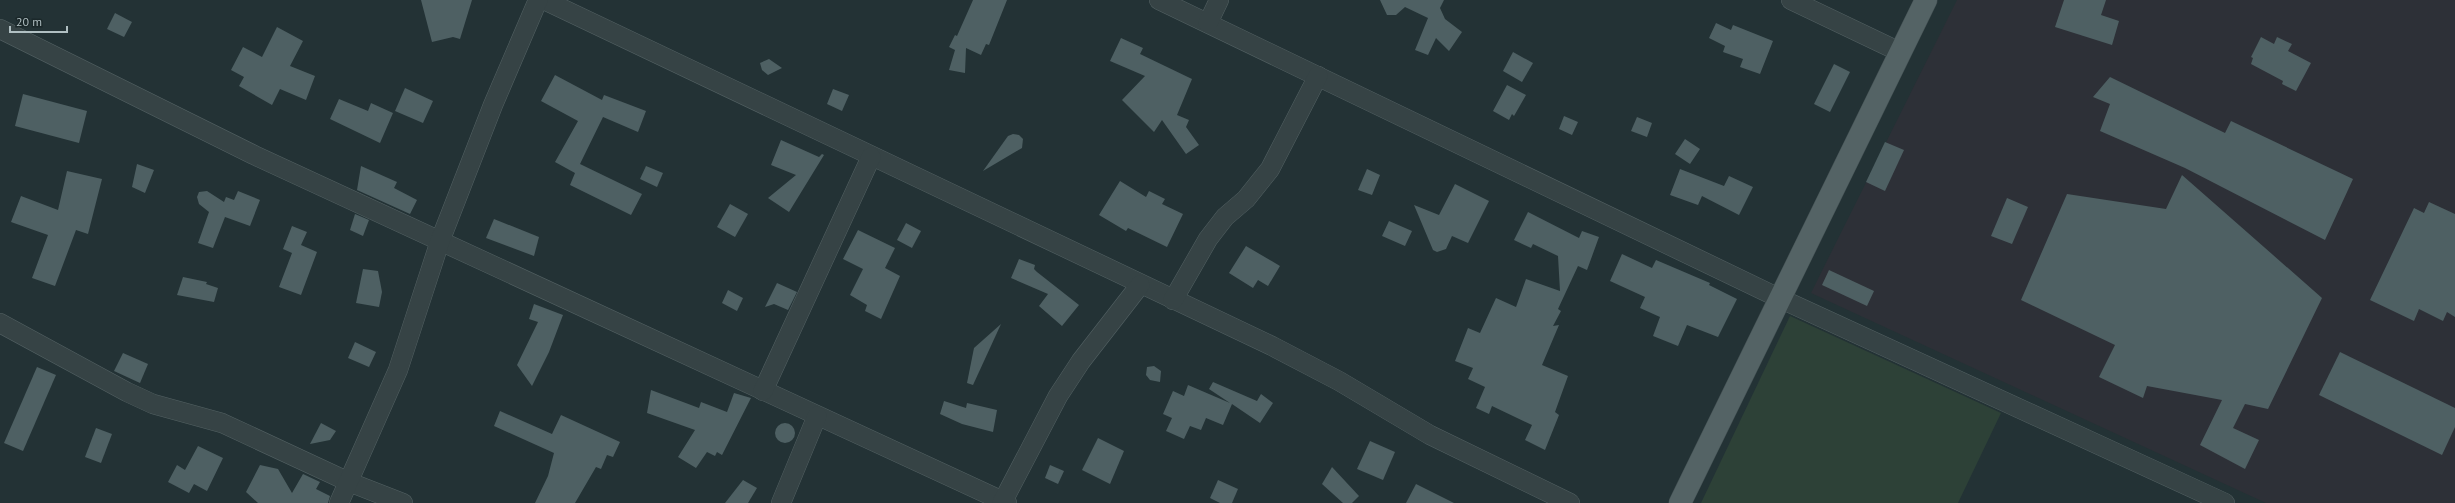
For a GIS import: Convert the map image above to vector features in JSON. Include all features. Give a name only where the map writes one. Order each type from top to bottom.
[{"type":"main road","points":[[1680,503],[1926,0]]},
{"type":"street","points":[[339,503],[398,370],[440,241],[493,105],[538,0]]},
{"type":"street","points":[[544,0],[1319,370],[1430,435],[1570,503]]},
{"type":"street","points":[[1159,0],[1779,298],[2225,503]]},
{"type":"street","points":[[1208,23],[1219,0]]},
{"type":"street","points":[[1791,0],[1900,52]]},
{"type":"street","points":[[0,29],[254,154],[763,392],[1004,502],[1058,396],[1081,361],[1140,285]]},
{"type":"street","points":[[1173,300],[1208,239],[1225,217],[1246,199],[1270,169],[1318,76]]},
{"type":"street","points":[[763,392],[871,157]]},
{"type":"street","points":[[0,324],[127,392],[153,404],[222,423],[349,482],[403,503]]},
{"type":"street","points":[[781,503],[816,416]]},
{"type":"shaded area","points":[[1957,0],[2455,0],[2455,503],[2266,503],[1811,293]]},
{"type":"green space","points":[[1790,316],[2001,413],[1958,503],[1701,503]]},
{"type":"building","points":[[421,0],[472,0],[460,39],[453,37],[432,42]]},
{"type":"building","points":[[973,0],[1007,0],[989,45],[986,44],[981,55],[966,48],[965,73],[949,70],[955,50],[949,47],[955,35],[957,36]]},
{"type":"building","points":[[1380,0],[1444,0],[1440,8],[1445,19],[1462,32],[1449,51],[1436,38],[1428,55],[1415,50],[1428,18],[1405,7],[1396,15],[1387,15]]},
{"type":"building","points":[[2064,0],[2106,0],[2101,15],[2119,21],[2112,45],[2055,27]]},
{"type":"building","points":[[115,13],[132,22],[124,37],[107,29]]},
{"type":"building","points":[[1716,23],[1731,30],[1733,25],[1773,41],[1760,74],[1740,67],[1743,59],[1723,52],[1725,46],[1709,38]]},
{"type":"building","points":[[277,27],[303,41],[290,66],[315,76],[306,100],[280,89],[272,105],[239,86],[244,77],[231,70],[243,47],[262,57]]},
{"type":"building","points":[[2261,37],[2274,44],[2277,37],[2292,44],[2288,51],[2311,63],[2296,91],[2282,84],[2283,81],[2251,64],[2253,58],[2251,57]]},
{"type":"building","points":[[1121,38],[1143,48],[1140,54],[1192,79],[1177,115],[1189,120],[1186,127],[1199,145],[1186,154],[1162,120],[1154,132],[1122,100],[1145,76],[1110,61]]},
{"type":"building","points":[[1513,52],[1533,63],[1522,82],[1503,71]]},
{"type":"building","points":[[769,59],[782,68],[768,75],[762,70],[760,63]]},
{"type":"building","points":[[1834,64],[1850,72],[1830,112],[1814,104]]},
{"type":"building","points":[[555,75],[602,100],[604,95],[646,111],[638,132],[603,117],[580,164],[642,194],[631,215],[570,185],[575,173],[555,162],[578,121],[541,101]]},
{"type":"building","points":[[2110,77],[2225,133],[2231,121],[2353,179],[2325,240],[2185,168],[2100,131],[2110,104],[2093,97]]},
{"type":"building","points":[[1507,85],[1526,95],[1514,116],[1512,114],[1509,120],[1493,111]]},
{"type":"building","points":[[405,88],[433,101],[423,123],[395,111]]},
{"type":"building","points":[[833,89],[849,95],[842,111],[827,104]]},
{"type":"building","points":[[23,94],[87,111],[79,143],[15,126]]},
{"type":"building","points":[[339,99],[368,111],[371,103],[393,113],[380,143],[330,119]]},
{"type":"building","points":[[1564,116],[1578,122],[1572,135],[1559,129]]},
{"type":"building","points":[[1637,117],[1652,123],[1647,137],[1631,131]]},
{"type":"building","points":[[1013,134],[1019,135],[1023,139],[1022,148],[983,171],[1008,136]]},
{"type":"building","points":[[1685,139],[1700,149],[1690,164],[1675,154]]},
{"type":"building","points":[[781,140],[819,157],[822,154],[824,155],[789,212],[768,198],[796,175],[771,165]]},
{"type":"building","points":[[1885,142],[1904,150],[1885,191],[1866,182]]},
{"type":"building","points":[[137,164],[154,170],[145,193],[132,187]]},
{"type":"building","points":[[361,166],[397,182],[394,188],[417,200],[410,214],[357,190]]},
{"type":"building","points":[[646,166],[663,173],[657,187],[640,179]]},
{"type":"building","points":[[1367,169],[1380,175],[1372,195],[1358,190]]},
{"type":"building","points":[[1680,169],[1724,186],[1729,176],[1753,187],[1739,215],[1702,196],[1698,205],[1670,195]]},
{"type":"building","points":[[67,171],[102,179],[88,234],[76,230],[55,286],[32,278],[48,235],[11,222],[21,196],[58,210]]},
{"type":"building","points":[[2182,175],[2322,298],[2268,409],[2245,404],[2233,428],[2259,440],[2245,469],[2200,445],[2222,400],[2147,386],[2143,398],[2099,377],[2115,345],[2021,300],[2067,194],[2166,209]]},
{"type":"building","points":[[1120,181],[1146,197],[1149,191],[1165,199],[1162,204],[1183,214],[1167,247],[1128,228],[1126,231],[1099,215]]},
{"type":"building","points":[[1455,184],[1489,201],[1468,243],[1452,236],[1446,249],[1437,252],[1433,250],[1414,205],[1439,215]]},
{"type":"building","points":[[207,191],[224,202],[226,197],[234,200],[238,191],[260,200],[250,226],[225,217],[213,248],[198,243],[209,212],[199,204],[197,197],[199,192]]},
{"type":"building","points":[[2007,198],[2028,207],[2012,244],[1991,236]]},
{"type":"building","points":[[2429,202],[2455,214],[2455,317],[2447,312],[2443,321],[2419,309],[2414,321],[2370,300],[2414,208],[2424,213]]},
{"type":"building","points":[[730,204],[748,214],[735,237],[717,227]]},
{"type":"building","points":[[1528,212],[1579,238],[1582,231],[1599,237],[1587,270],[1578,266],[1558,309],[1561,311],[1553,326],[1559,325],[1542,365],[1568,376],[1555,412],[1559,415],[1545,450],[1525,440],[1532,425],[1492,406],[1489,414],[1476,408],[1485,387],[1468,379],[1473,368],[1455,361],[1468,328],[1480,333],[1496,298],[1516,307],[1526,279],[1560,291],[1558,256],[1533,244],[1531,248],[1514,240]]},
{"type":"building","points":[[355,214],[369,220],[363,236],[350,230]]},
{"type":"building","points":[[494,219],[539,237],[534,256],[486,238]]},
{"type":"building","points":[[1389,221],[1412,231],[1405,246],[1382,236]]},
{"type":"building","points":[[906,223],[921,231],[912,248],[897,240]]},
{"type":"building","points":[[292,226],[307,232],[301,245],[317,252],[301,295],[279,287],[292,253],[283,249]]},
{"type":"building","points":[[858,230],[895,248],[885,268],[900,276],[881,319],[865,311],[867,305],[850,295],[863,269],[843,259]]},
{"type":"building","points":[[1246,246],[1280,266],[1268,286],[1258,280],[1253,288],[1229,273]]},
{"type":"building","points":[[1622,254],[1652,268],[1656,260],[1710,283],[1709,285],[1737,299],[1718,337],[1687,325],[1678,346],[1653,336],[1660,317],[1640,308],[1645,297],[1610,281]]},
{"type":"building","points":[[1019,259],[1035,265],[1034,269],[1037,272],[1079,305],[1062,326],[1039,306],[1048,294],[1011,278]]},
{"type":"building","points":[[363,269],[378,271],[382,292],[379,307],[356,303]]},
{"type":"building","points":[[1829,270],[1874,291],[1867,306],[1822,285]]},
{"type":"building","points":[[183,277],[207,282],[206,284],[218,288],[214,302],[177,295]]},
{"type":"building","points":[[777,283],[797,292],[788,310],[774,304],[765,307]]},
{"type":"building","points":[[728,290],[743,298],[737,311],[722,303]]},
{"type":"building","points":[[534,304],[563,315],[549,352],[532,386],[517,365],[538,322],[529,319]]},
{"type":"building","points":[[1001,324],[973,385],[967,383],[974,348]]},
{"type":"building","points":[[355,342],[376,352],[369,367],[348,358]]},
{"type":"building","points":[[2340,352],[2455,408],[2455,427],[2442,455],[2319,395]]},
{"type":"building","points":[[123,353],[148,364],[140,383],[114,371]]},
{"type":"building","points":[[1154,366],[1161,371],[1160,382],[1150,380],[1146,375],[1147,367]]},
{"type":"building","points":[[37,367],[56,375],[23,451],[4,443]]},
{"type":"building","points":[[1213,382],[1257,401],[1261,394],[1273,403],[1260,423],[1232,404],[1223,425],[1206,418],[1201,430],[1190,426],[1184,439],[1166,431],[1172,418],[1163,414],[1173,391],[1184,396],[1188,385],[1230,403],[1209,389]]},
{"type":"building","points":[[651,390],[699,408],[701,402],[727,412],[734,393],[751,398],[722,455],[717,452],[715,456],[707,452],[696,468],[678,457],[695,430],[647,413]]},
{"type":"building","points":[[944,401],[966,408],[967,403],[997,410],[993,432],[962,424],[940,414]]},
{"type":"building","points":[[500,411],[552,434],[561,415],[620,442],[613,457],[607,455],[601,469],[596,467],[575,503],[535,503],[548,476],[554,453],[494,426]]},
{"type":"building","points":[[321,423],[336,431],[330,440],[310,444]]},
{"type":"building","points":[[781,423],[789,423],[795,429],[795,437],[789,443],[781,443],[775,437],[775,429]]},
{"type":"building","points":[[96,428],[112,434],[101,463],[85,457]]},
{"type":"building","points":[[1098,438],[1124,451],[1110,484],[1082,470]]},
{"type":"building","points":[[1370,441],[1395,452],[1383,480],[1357,469]]},
{"type":"building","points":[[198,446],[223,458],[207,491],[194,484],[189,493],[168,482],[177,465],[185,470]]},
{"type":"building","points":[[260,465],[278,469],[292,493],[303,474],[320,482],[316,489],[330,496],[328,503],[258,503],[246,492]]},
{"type":"building","points":[[1050,465],[1064,471],[1058,484],[1045,478]]},
{"type":"building","points":[[1332,467],[1359,496],[1352,503],[1343,503],[1322,484]]},
{"type":"building","points":[[743,480],[757,488],[748,503],[725,503]]},
{"type":"building","points":[[1218,480],[1238,489],[1232,503],[1220,503],[1210,498]]},
{"type":"building","points":[[1416,484],[1454,503],[1406,503]]}]
